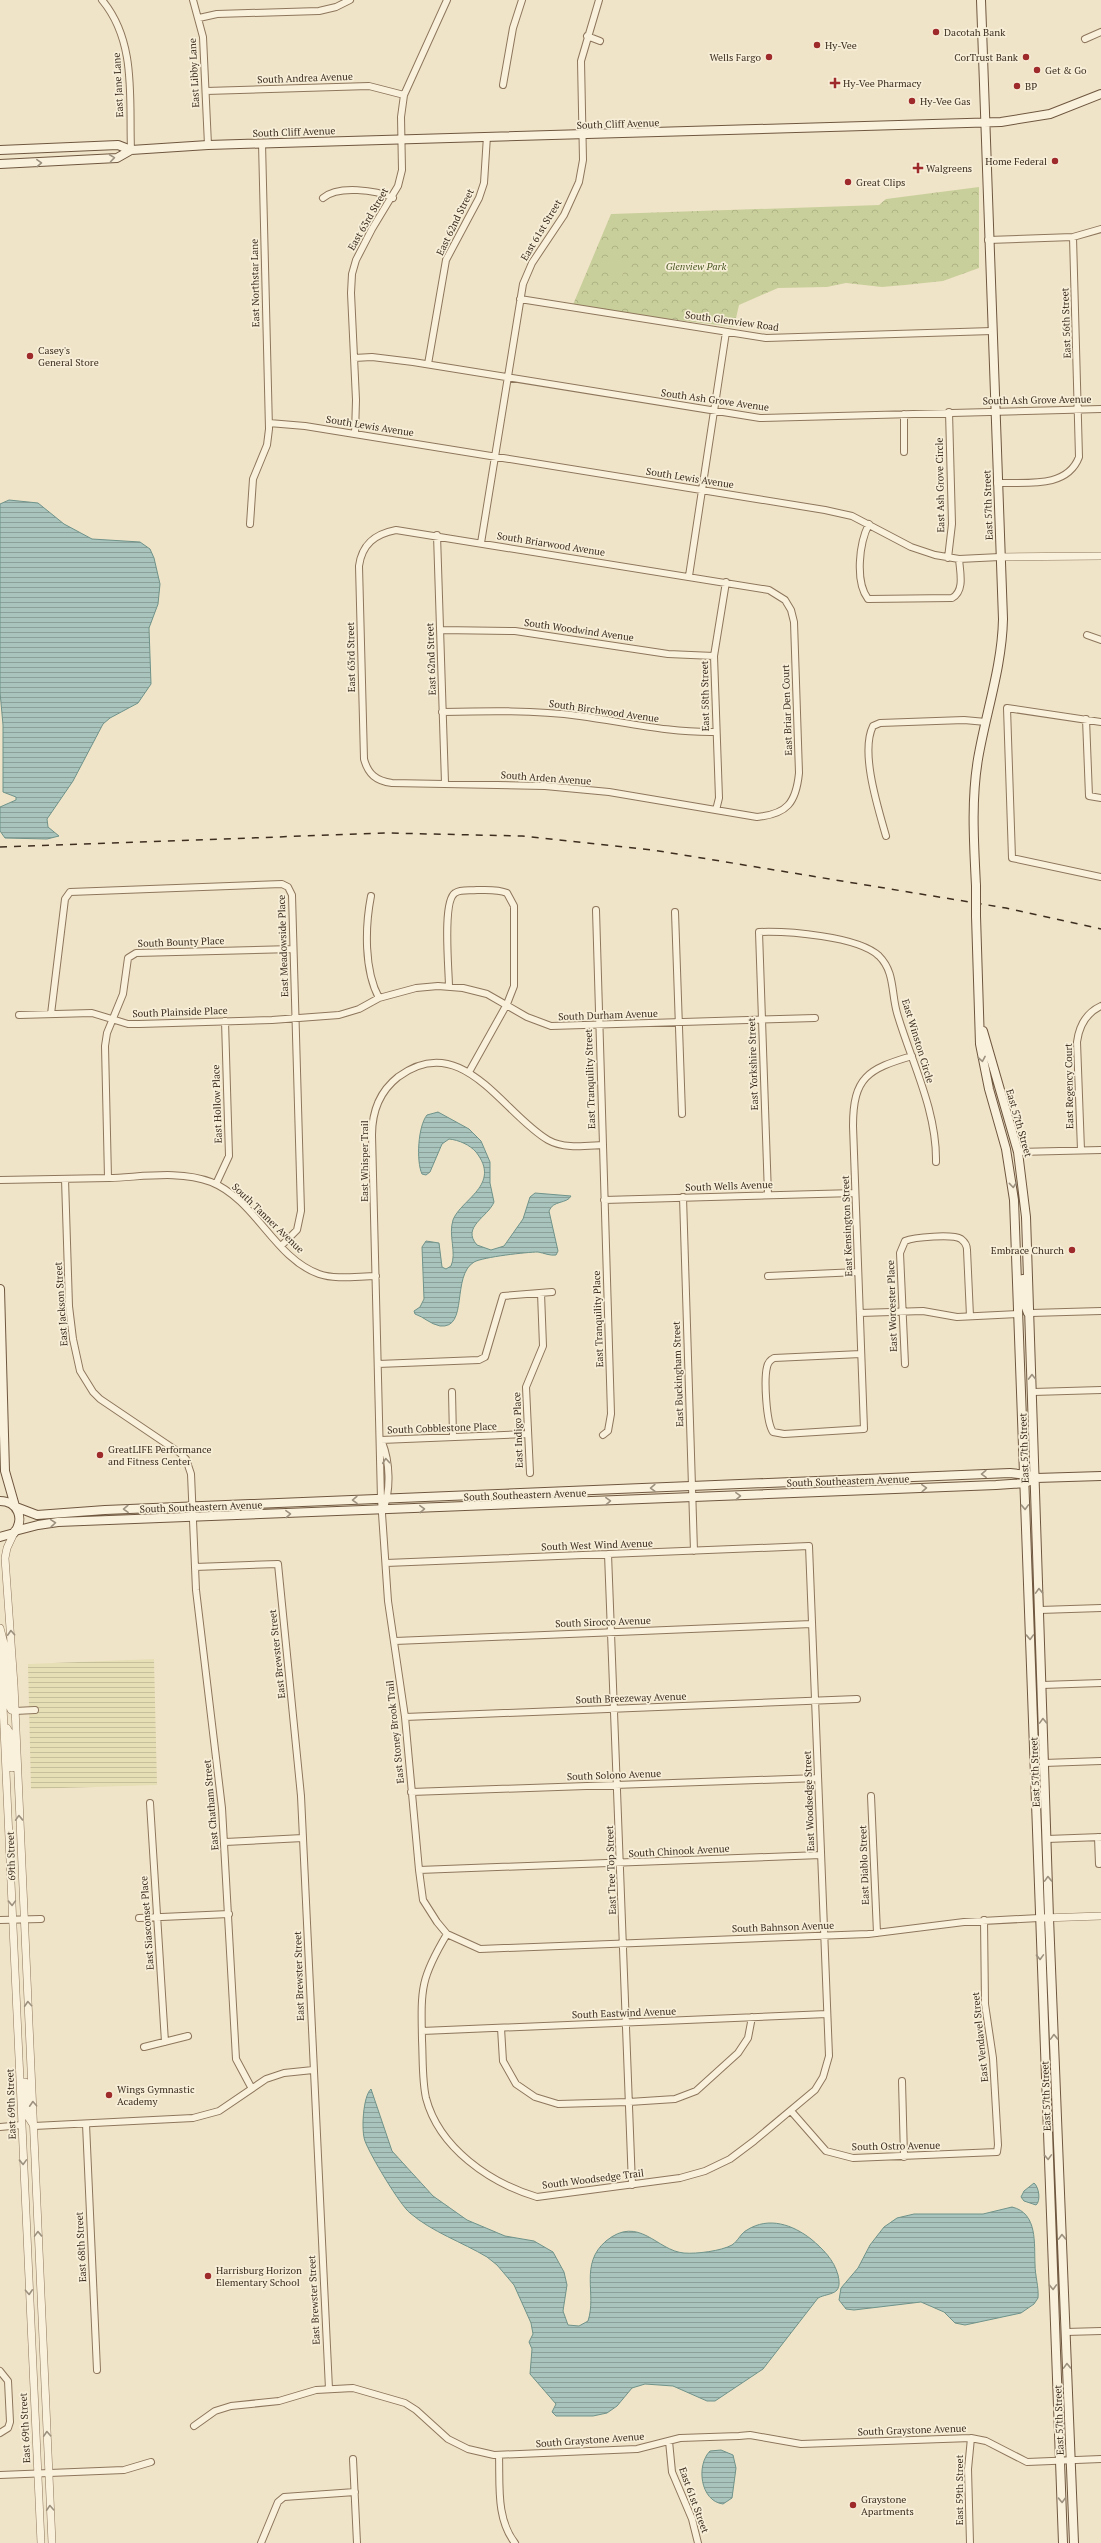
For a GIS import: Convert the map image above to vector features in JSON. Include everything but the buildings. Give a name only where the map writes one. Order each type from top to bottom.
[{"type":"main road","name":"East 57th Street","points":[[981,0],[1002,638],[996,686],[978,759],[974,792],[976,916],[982,1057],[1010,1166],[1016,1241],[1039,1918],[1063,2543]]},
{"type":"main road","name":"South Cliff Avenue","points":[[0,150],[118,145],[131,150],[262,143],[487,136],[583,136],[984,123],[1040,116],[1101,94]]},
{"type":"main road","name":"South Cliff Avenue","points":[[0,164],[117,158],[131,150]]},
{"type":"main road","name":"East 57th Street","points":[[980,1006],[987,1048],[1018,1152],[1026,1217],[1031,1314],[1032,1392],[1036,1478],[1049,1918],[1074,2543]]},
{"type":"main road","points":[[1016,1241],[1025,1305],[1031,1314]]},
{"type":"main road","points":[[0,1289],[5,1466],[9,1489],[20,1520],[14,1532]]},
{"type":"main road","name":"South Southeastern Avenue","points":[[0,1501],[37,1515],[193,1506],[1024,1473],[1036,1478]]},
{"type":"main road","name":"South Southeastern Avenue","points":[[0,1537],[38,1525],[58,1522],[692,1498],[1024,1483],[1036,1478],[1101,1476]]},
{"type":"street","name":"East Jane Lane","points":[[102,0],[115,18],[126,44],[131,150]]},
{"type":"street","name":"East Libby Lane","points":[[193,0],[199,18],[205,56],[208,145]]},
{"type":"street","points":[[199,18],[231,13],[319,11],[336,7],[350,0]]},
{"type":"street","name":"East 63rd Street","points":[[354,434],[354,358],[350,293],[352,274],[356,260],[372,230],[393,198],[402,170],[401,117],[404,95],[447,0]]},
{"type":"street","points":[[503,85],[514,28],[522,0]]},
{"type":"street","name":"East 61st Street","points":[[481,543],[520,299],[532,263],[564,215],[577,188],[582,171],[583,136],[580,74],[587,36],[599,0]]},
{"type":"street","points":[[1085,39],[1101,32]]},
{"type":"street","points":[[587,36],[600,40]]},
{"type":"street","name":"South Andrea Avenue","points":[[206,91],[369,86],[404,95]]},
{"type":"street","name":"East 62nd Street","points":[[428,364],[446,260],[479,198],[484,183],[487,136]]},
{"type":"street","name":"East Northstar Lane","points":[[250,524],[253,479],[267,445],[269,423],[262,143]]},
{"type":"street","points":[[323,198],[335,192],[366,190],[382,192],[393,198]]},
{"type":"street","points":[[988,240],[1073,237],[1101,229]]},
{"type":"street","name":"East 56th Street","points":[[997,483],[1056,480],[1072,471],[1080,457],[1081,449],[1073,237]]},
{"type":"street","name":"South Glenview Road","points":[[520,299],[726,332],[778,338],[992,331]]},
{"type":"street","points":[[688,576],[703,490],[726,332]]},
{"type":"street","name":"South Ash Grove Avenue","points":[[354,358],[372,357],[428,364],[507,378],[766,418],[994,410],[1101,409]]},
{"type":"street","name":"East Ash Grove Circle","points":[[948,558],[952,524],[949,412]]},
{"type":"street","points":[[904,414],[904,452]]},
{"type":"street","name":"South Lewis Avenue","points":[[269,423],[301,425],[825,510],[852,516],[911,547],[948,558],[1101,556]]},
{"type":"street","points":[[869,524],[862,540],[861,556],[862,586],[868,599],[952,598],[958,594],[960,588],[959,559]]},
{"type":"street","name":"South Briarwood Avenue","points":[[373,538],[396,530],[726,582]]},
{"type":"street","name":"East 62nd Street","points":[[437,536],[444,783]]},
{"type":"street","name":"East 63rd Street","points":[[373,538],[362,551],[359,566],[364,759],[366,767],[375,777]]},
{"type":"street","name":"East 58th Street","points":[[716,810],[719,798],[714,656],[726,582]]},
{"type":"street","name":"East Briar Den Court","points":[[716,810],[756,817],[779,813],[794,799],[798,788],[799,773],[794,622],[791,610],[785,600],[769,590],[726,582]]},
{"type":"street","name":"South Woodwind Avenue","points":[[440,630],[515,631],[668,654],[714,656]]},
{"type":"street","points":[[1087,635],[1101,640]]},
{"type":"street","points":[[1101,722],[1007,708],[1012,858],[1101,877]]},
{"type":"street","name":"South Birchwood Avenue","points":[[442,712],[526,711],[579,716],[678,731],[716,732]]},
{"type":"street","points":[[1086,719],[1089,796],[1101,798]]},
{"type":"street","points":[[886,836],[872,786],[869,738],[873,726],[880,723],[949,720],[986,722]]},
{"type":"street","name":"South Arden Avenue","points":[[375,777],[392,783],[545,786],[609,792],[716,810]]},
{"type":"street","name":"East Meadowside Place","points":[[51,1014],[65,899],[70,892],[282,884],[288,887],[292,895],[300,1219],[297,1230],[281,1246]]},
{"type":"street","points":[[449,987],[447,911],[450,898],[459,891],[502,891],[511,896],[514,906],[515,977],[507,1004],[469,1072]]},
{"type":"street","points":[[371,896],[368,913],[371,982],[379,998]]},
{"type":"street","name":"East Tranquility Street","points":[[596,910],[604,1200]]},
{"type":"street","points":[[675,912],[682,1114]]},
{"type":"street","name":"East Yorkshire Street","points":[[759,932],[768,1195]]},
{"type":"street","name":"East Winston Circle","points":[[759,932],[791,932],[857,944],[878,956],[892,977],[896,1012],[912,1056],[935,1132],[936,1162]]},
{"type":"street","name":"South Bounty Place","points":[[108,1178],[105,1046],[107,1033],[123,994],[126,964],[131,955],[293,948]]},
{"type":"street","name":"South Durham Avenue","points":[[295,1017],[339,1015],[359,1009],[379,998],[416,988],[449,987],[477,991],[507,1004],[527,1017],[551,1026],[815,1018]]},
{"type":"street","name":"East Regency Court","points":[[1081,1150],[1077,1042],[1079,1030],[1089,1014],[1101,1006]]},
{"type":"street","name":"South Plainside Place","points":[[20,1015],[92,1012],[113,1019],[139,1024],[272,1020],[295,1017]]},
{"type":"street","name":"East Hollow Place","points":[[216,1184],[229,1156],[225,1021]]},
{"type":"street","name":"East Kensington Street","points":[[861,1354],[774,1358],[768,1363],[766,1368],[768,1423],[773,1432],[784,1434],[864,1429],[855,1193],[853,1126],[854,1099],[860,1085],[869,1074],[880,1066],[912,1056]]},
{"type":"street","name":"East Whisper Trail","points":[[384,1510],[387,1458],[381,1440],[372,1125],[379,1099],[394,1080],[420,1067],[447,1065],[469,1072],[482,1081],[548,1140],[565,1146],[602,1145]]},
{"type":"street","points":[[1018,1152],[1101,1150]]},
{"type":"street","name":"South Tanner Avenue","points":[[0,1180],[65,1180],[181,1176],[216,1184],[232,1195],[296,1260],[319,1274],[336,1277],[376,1276]]},
{"type":"street","name":"East Jackson Street","points":[[65,1180],[69,1306],[76,1357],[80,1371],[93,1392],[100,1399],[180,1453],[186,1459],[191,1474],[193,1518]]},
{"type":"street","name":"South Wells Avenue","points":[[604,1200],[855,1193]]},
{"type":"street","name":"East Buckingham Street","points":[[683,1197],[694,1550]]},
{"type":"street","name":"East Tranquility Place","points":[[603,1435],[608,1431],[611,1414],[604,1200]]},
{"type":"street","name":"East Worcester Place","points":[[905,1364],[900,1253],[903,1243],[912,1238],[956,1237],[962,1240],[967,1246],[970,1316]]},
{"type":"street","points":[[768,1276],[858,1272]]},
{"type":"street","points":[[378,1364],[479,1360],[485,1357],[503,1296],[552,1292]]},
{"type":"street","name":"East Indigo Place","points":[[530,1473],[526,1388],[543,1346],[541,1293]]},
{"type":"street","points":[[860,1312],[902,1311],[970,1316],[1019,1314]]},
{"type":"street","points":[[1031,1314],[1101,1311]]},
{"type":"street","points":[[1032,1392],[1101,1390]]},
{"type":"street","points":[[452,1392],[453,1437]]},
{"type":"street","name":"South Cobblestone Place","points":[[381,1440],[528,1434]]},
{"type":"street","name":"East Stoney Brook Trail","points":[[384,1510],[388,1601],[395,1640],[405,1717],[411,1792],[423,1900],[447,1934],[466,1944]]},
{"type":"street","name":"East Chatham Street","points":[[193,1518],[197,1602],[219,1770],[225,1842],[236,2059],[251,2087]]},
{"type":"street","name":"69th Street","points":[[14,1532],[7,1548],[5,1558],[15,1711],[34,2126]]},
{"type":"street","name":"South West Wind Avenue","points":[[386,1563],[809,1546]]},
{"type":"street","name":"East Woodsedge Street","points":[[809,1546],[829,2056]]},
{"type":"street","name":"East Tree Top Street","points":[[608,1554],[618,1785],[632,2185]]},
{"type":"street","name":"East Brewster Street","points":[[195,1567],[278,1564],[300,1784],[312,2070],[329,2389]]},
{"type":"street","points":[[1040,1610],[1101,1608]]},
{"type":"street","name":"South Sirocco Avenue","points":[[395,1640],[812,1624]]},
{"type":"street","points":[[0,1628],[6,1651],[9,1705],[11,1710],[35,1710]]},
{"type":"street","name":"East 69th Street","points":[[0,1640],[2,1727],[13,1920],[41,2543]]},
{"type":"street","points":[[1042,1685],[1101,1683]]},
{"type":"street","name":"South Breezeway Avenue","points":[[405,1717],[857,1699]]},
{"type":"street","points":[[2,1727],[7,1728],[10,1733],[13,1782],[19,1801]]},
{"type":"street","points":[[1044,1763],[1101,1761]]},
{"type":"street","name":"South Solono Avenue","points":[[411,1792],[818,1778]]},
{"type":"street","name":"East Diablo Street","points":[[871,1796],[876,1933]]},
{"type":"street","name":"East Siasconset Place","points":[[150,1802],[165,2042]]},
{"type":"street","points":[[1047,1839],[1100,1837],[1099,1864]]},
{"type":"street","points":[[225,1842],[303,1838]]},
{"type":"street","name":"South Chinook Avenue","points":[[419,1870],[821,1855]]},
{"type":"street","points":[[139,1918],[229,1914]]},
{"type":"street","name":"South Bahnson Avenue","points":[[466,1944],[480,1949],[876,1933],[984,1920],[1101,1916]]},
{"type":"street","points":[[0,1920],[41,1919]]},
{"type":"street","name":"East Vendavel Street","points":[[984,1920],[985,2004],[993,2058],[998,2145],[996,2152]]},
{"type":"street","name":"South Woodsedge Trail","points":[[447,1934],[429,1964],[421,1990],[426,2097],[435,2120],[448,2141],[465,2158],[522,2192],[537,2196],[632,2185],[680,2178],[715,2166],[754,2141],[791,2111],[819,2085],[825,2072],[829,2056]]},
{"type":"street","name":"South Eastwind Avenue","points":[[422,2031],[827,2014]]},
{"type":"street","points":[[501,2028],[503,2061],[516,2084],[535,2097],[558,2104],[629,2102],[675,2099],[696,2090],[738,2053],[748,2038],[752,2017]]},
{"type":"street","points":[[144,2047],[188,2036]]},
{"type":"street","points":[[20,2067],[24,2078],[28,2115],[34,2126],[52,2543]]},
{"type":"street","points":[[34,2126],[193,2118],[219,2111],[251,2087],[275,2075],[312,2070]]},
{"type":"street","points":[[902,2081],[904,2157]]},
{"type":"street","name":"South Ostro Avenue","points":[[791,2111],[826,2151],[853,2158],[996,2152]]},
{"type":"street","name":"East 68th Street","points":[[86,2124],[96,2370]]},
{"type":"street","points":[[0,2127],[22,2125]]},
{"type":"street","points":[[1066,2332],[1101,2331]]},
{"type":"street","points":[[0,2371],[8,2381],[10,2422],[8,2428],[0,2433]]},
{"type":"street","name":"South Graystone Avenue","points":[[194,2426],[215,2411],[231,2406],[279,2401],[316,2390],[363,2389],[405,2403],[416,2410],[448,2439],[481,2454],[499,2455],[637,2450],[680,2438],[750,2435],[801,2444],[971,2438],[986,2441],[1027,2462],[1101,2459]]},
{"type":"street","name":"East 59th Street","points":[[970,2543],[968,2470],[971,2438]]},
{"type":"street","name":"East 61st Street","points":[[669,2441],[674,2477],[692,2519],[698,2543]]},
{"type":"street","points":[[499,2455],[501,2515],[507,2533],[515,2543]]},
{"type":"street","points":[[353,2459],[357,2543]]},
{"type":"street","points":[[0,2475],[124,2470],[151,2462]]},
{"type":"street","points":[[261,2543],[278,2502],[284,2497],[355,2492]]},
{"type":"shaded area","points":[[154,1659],[157,1785],[31,1789],[28,1664]]},
{"type":"green space","name":"Glenview Park","points":[[979,187],[979,268],[943,281],[882,287],[846,283],[827,287],[778,288],[739,305],[734,327],[572,307],[611,214],[879,205],[886,199]]},
{"type":"green space","points":[[605,256],[627,264],[622,276],[601,269]]},
{"type":"water","points":[[9,500],[38,503],[64,524],[92,539],[140,542],[150,549],[154,558],[160,584],[158,604],[149,628],[151,684],[138,703],[110,718],[103,724],[73,781],[47,819],[48,827],[59,836],[47,839],[5,838],[0,831],[0,807],[16,800],[16,797],[3,792],[3,725],[0,692],[0,504]]},
{"type":"water","points":[[438,1112],[469,1129],[481,1141],[490,1162],[490,1183],[494,1202],[474,1227],[472,1233],[473,1239],[477,1245],[491,1250],[504,1246],[523,1219],[530,1197],[535,1193],[571,1196],[554,1205],[549,1211],[558,1251],[556,1255],[538,1252],[525,1253],[495,1257],[474,1262],[467,1269],[463,1278],[457,1311],[454,1319],[449,1325],[440,1326],[433,1324],[415,1314],[414,1311],[420,1307],[424,1299],[422,1247],[426,1241],[439,1243],[442,1267],[446,1269],[451,1266],[453,1261],[451,1232],[453,1220],[457,1212],[477,1190],[482,1182],[484,1174],[483,1164],[474,1149],[457,1140],[449,1139],[442,1144],[430,1172],[426,1175],[422,1174],[419,1161],[419,1144],[422,1127],[427,1115]]},
{"type":"water","points":[[371,2089],[392,2151],[433,2196],[467,2220],[505,2236],[534,2241],[553,2252],[564,2272],[567,2285],[563,2311],[568,2325],[579,2326],[588,2321],[591,2300],[591,2269],[593,2259],[598,2250],[606,2241],[618,2234],[628,2231],[638,2232],[674,2251],[695,2253],[709,2252],[732,2245],[745,2231],[755,2226],[772,2223],[789,2226],[811,2239],[824,2251],[836,2270],[839,2287],[834,2292],[818,2298],[763,2369],[715,2401],[707,2401],[673,2386],[645,2384],[632,2388],[617,2406],[607,2413],[593,2416],[556,2416],[552,2412],[556,2404],[530,2374],[532,2349],[529,2342],[533,2334],[531,2323],[514,2285],[497,2265],[487,2257],[428,2226],[410,2213],[399,2200],[379,2168],[365,2141],[363,2130],[366,2099]]},
{"type":"water","points":[[1034,2183],[1039,2194],[1038,2203],[1036,2205],[1024,2201],[1021,2197],[1024,2191]]},
{"type":"water","points":[[1012,2207],[1020,2210],[1026,2216],[1033,2230],[1034,2239],[1038,2298],[1034,2304],[1021,2313],[965,2325],[955,2323],[944,2312],[921,2302],[854,2310],[846,2309],[839,2300],[841,2288],[858,2268],[870,2245],[884,2227],[897,2218],[914,2214],[983,2214]]},
{"type":"water","points":[[721,2450],[733,2455],[736,2468],[732,2498],[723,2504],[715,2501],[709,2496],[705,2490],[702,2473],[703,2465],[710,2451]]},
{"type":"railway","points":[[0,847],[387,833],[522,836],[653,850],[1006,908],[1101,929]]},
{"type":"place","name":"Dacotah Bank","points":[[936,32]]},
{"type":"place","name":"Hy-Vee","points":[[817,45]]},
{"type":"place","name":"Wells Fargo","points":[[769,57]]},
{"type":"place","name":"CorTrust Bank","points":[[1026,57]]},
{"type":"place","name":"Get & Go","points":[[1037,70]]},
{"type":"place","name":"Hy-Vee Pharmacy","points":[[835,83]]},
{"type":"place","name":"BP","points":[[1017,86]]},
{"type":"place","name":"Hy-Vee Gas","points":[[912,101]]},
{"type":"place","name":"Home Federal","points":[[1055,161]]},
{"type":"place","name":"Walgreens","points":[[918,168]]},
{"type":"place","name":"Great Clips","points":[[848,182]]},
{"type":"place","name":"Casey's General Store","points":[[30,356]]},
{"type":"place","name":"Embrace Church","points":[[1072,1250]]},
{"type":"place","name":"GreatLIFE Performance and Fitness Center","points":[[100,1455]]},
{"type":"place","name":"Wings Gymnastic Academy","points":[[109,2095]]},
{"type":"place","name":"Harrisburg Horizon Elementary School","points":[[208,2276]]},
{"type":"place","name":"Graystone Apartments","points":[[853,2505]]}]
